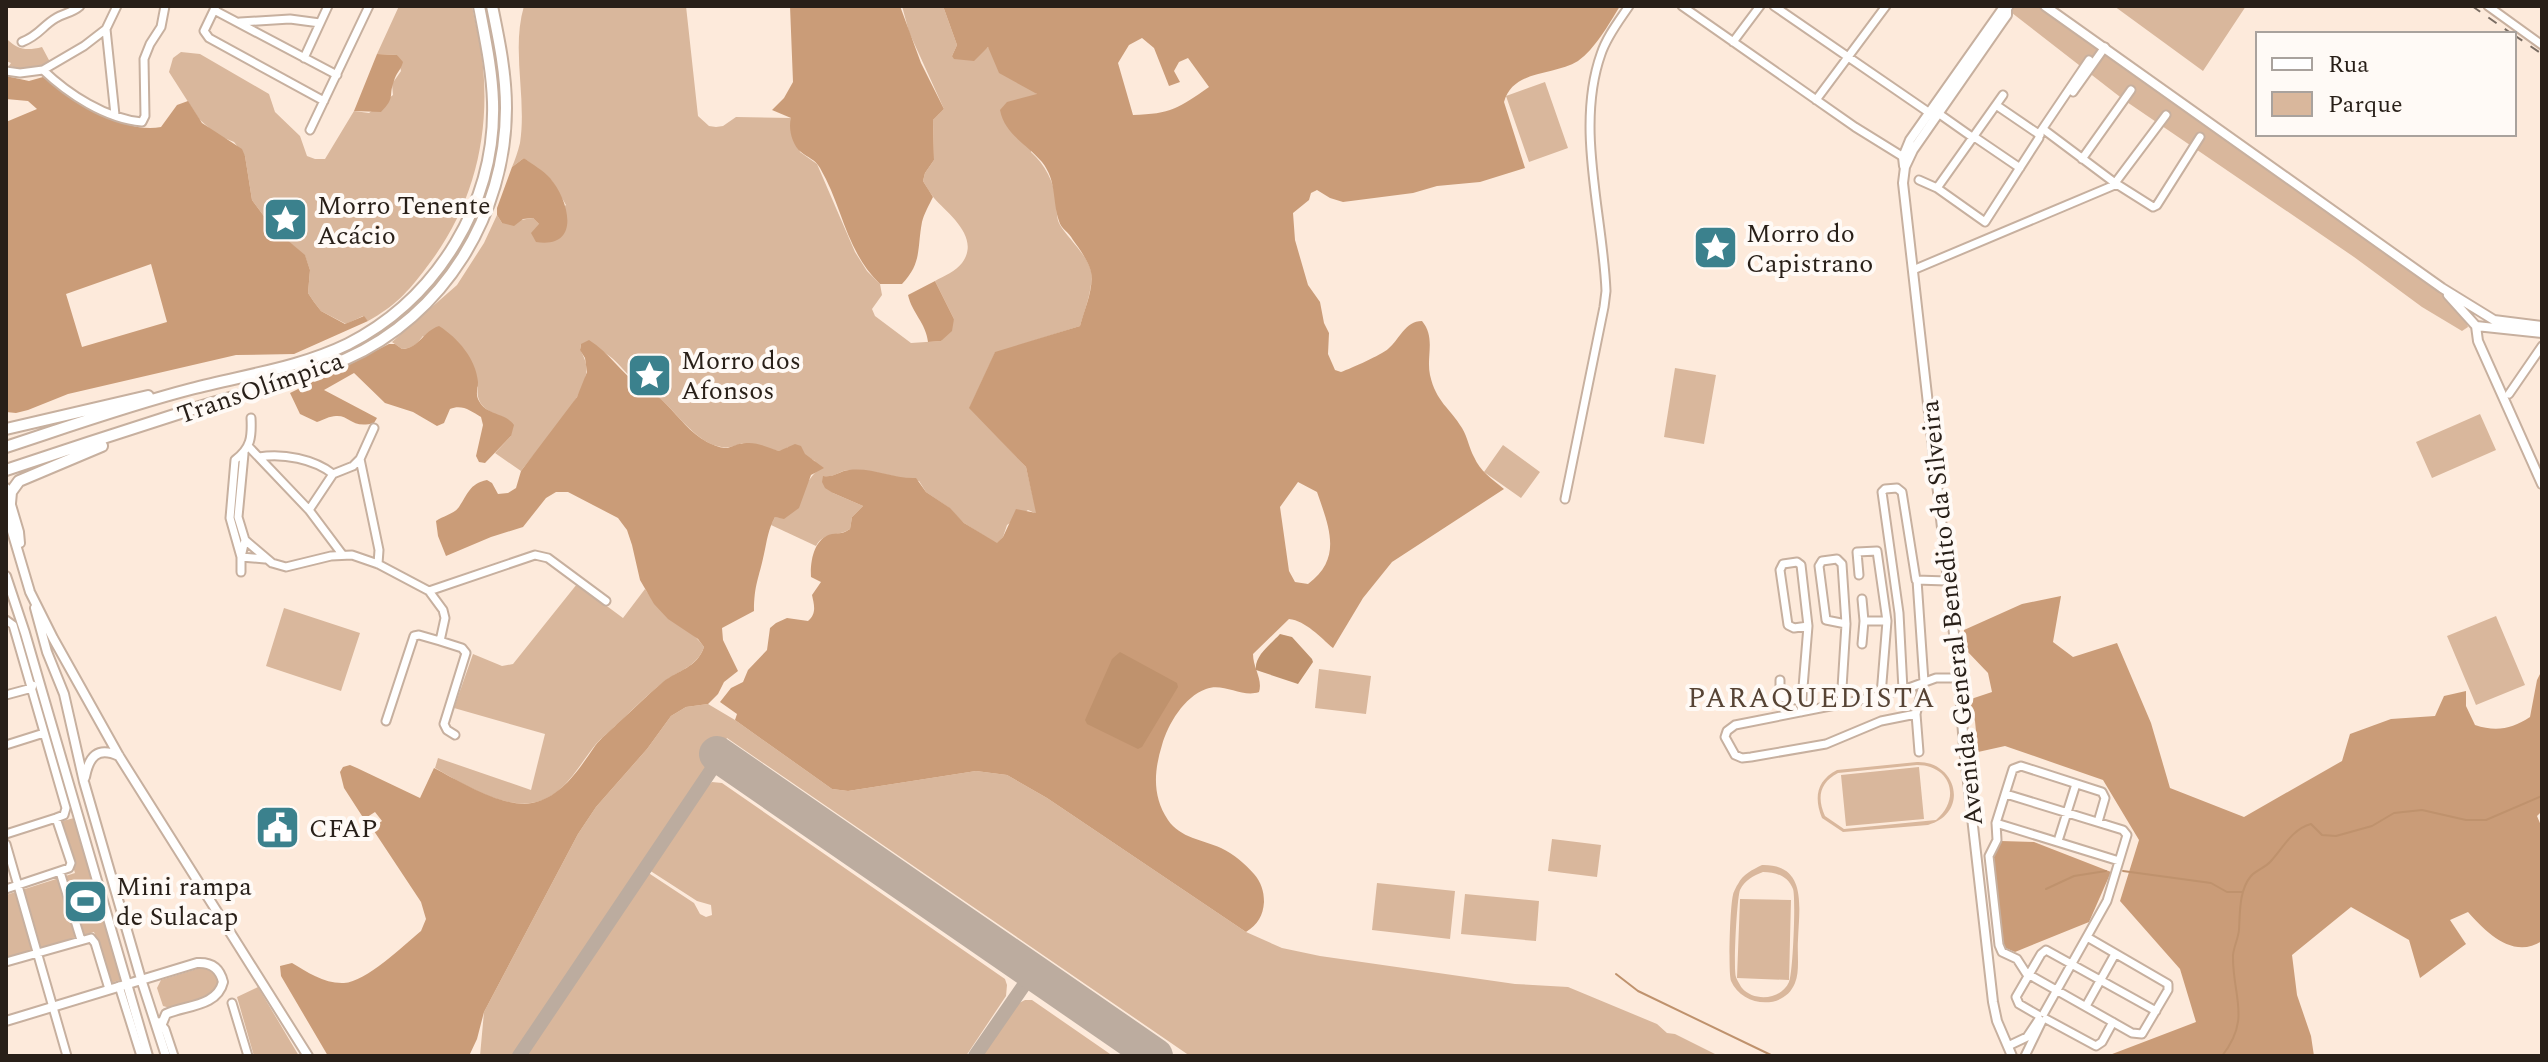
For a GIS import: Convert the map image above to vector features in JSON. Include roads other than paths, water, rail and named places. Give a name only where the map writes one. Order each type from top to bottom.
[{"type":"highway","name":"TransOlímpica","points":[[7,446],[174,394],[293,364],[348,344],[395,314],[433,276],[466,226],[485,173],[493,118],[491,76],[479,6]]},
{"type":"highway","name":"TransOlímpica","points":[[10,469],[327,367],[374,344],[426,303],[461,262],[486,211],[496,180],[505,139],[505,83],[492,6]]},
{"type":"highway","points":[[6,429],[142,397],[174,394]]},
{"type":"highway","points":[[8,507],[11,492],[19,481],[143,427]]},
{"type":"main road","points":[[2045,6],[2442,288],[2494,320],[2542,326]]},
{"type":"main road","points":[[1905,164],[1934,114],[2007,15],[2008,7]]},
{"type":"main road","name":"Avenida General Benedito da Silveira","points":[[1905,164],[1913,270],[1992,993],[1997,1021],[2012,1052]]},
{"type":"main road","points":[[2442,288],[2476,326],[2478,341],[2542,484]]},
{"type":"main road","points":[[2466,331],[2494,320]]},
{"type":"main road","points":[[2476,326],[2542,333]]},
{"type":"main road","points":[[6,488],[8,507],[20,537],[19,548],[37,617],[69,712],[84,782],[166,1056]]},
{"type":"main road","points":[[6,576],[14,581],[27,581]]},
{"type":"main road","points":[[6,576],[19,637],[37,678],[123,985],[148,1056]]},
{"type":"main road","points":[[30,592],[119,756],[308,1056]]},
{"type":"main road","points":[[19,637],[37,617]]},
{"type":"main road","points":[[84,782],[89,762],[103,751],[110,739]]},
{"type":"main road","points":[[103,751],[119,756]]},
{"type":"main road","points":[[6,1021],[197,963],[211,964],[223,982],[218,995],[169,1012],[159,1025]]},
{"type":"street","points":[[22,42],[80,6]]},
{"type":"street","points":[[6,71],[43,70],[84,46],[106,29],[117,6]]},
{"type":"street","points":[[43,70],[79,98],[115,115],[139,123],[143,121],[144,59],[161,27],[165,6]]},
{"type":"street","points":[[304,58],[328,6]]},
{"type":"street","points":[[310,130],[369,6]]},
{"type":"street","points":[[1565,499],[1606,291],[1590,131],[1591,100],[1602,51],[1629,6]]},
{"type":"street","points":[[1682,6],[1905,164]]},
{"type":"street","points":[[1733,42],[1760,6]]},
{"type":"street","points":[[1774,6],[2020,168]]},
{"type":"street","points":[[1816,100],[1886,6]]},
{"type":"street","points":[[2488,6],[2542,45]]},
{"type":"street","points":[[324,101],[212,40],[204,31],[204,26],[215,8],[337,75]]},
{"type":"street","points":[[238,22],[290,19],[320,23]]},
{"type":"street","points":[[106,29],[115,115]]},
{"type":"street","points":[[1919,180],[1937,188],[1985,222],[2062,104],[2105,47]]},
{"type":"street","points":[[2082,159],[2131,90]]},
{"type":"street","points":[[1937,188],[2003,95]]},
{"type":"street","points":[[1996,105],[2149,206],[2157,205],[2200,137]]},
{"type":"street","points":[[1913,270],[2116,184],[2166,115]]},
{"type":"street","points":[[2509,394],[2542,346]]},
{"type":"street","points":[[251,418],[238,517],[245,540],[265,559],[286,567],[342,554],[378,564],[429,591],[445,618],[440,641]]},
{"type":"street","points":[[309,510],[333,474],[353,466],[360,459],[374,428]]},
{"type":"street","points":[[247,450],[259,457],[309,510],[342,554]]},
{"type":"street","points":[[241,557],[230,518],[235,460],[247,450]]},
{"type":"street","points":[[259,457],[279,455],[316,464],[333,474]]},
{"type":"street","points":[[360,459],[379,550],[378,564]]},
{"type":"street","points":[[1903,690],[1899,613],[1882,492],[1897,488],[1902,492],[1917,580],[1924,682],[1916,714],[1919,752]]},
{"type":"street","points":[[241,572],[245,540]]},
{"type":"street","points":[[1859,575],[1857,552],[1877,551],[1887,621],[1881,695]]},
{"type":"street","points":[[429,591],[528,556],[540,555],[606,601]]},
{"type":"street","points":[[241,557],[265,559]]},
{"type":"street","points":[[1841,704],[1846,624],[1842,564],[1837,559],[1822,561],[1819,566],[1826,620],[1846,624]]},
{"type":"street","points":[[1801,712],[1808,626],[1801,565],[1797,562],[1783,564],[1780,570],[1788,625],[1794,628],[1808,626]]},
{"type":"street","points":[[1917,580],[1947,581]]},
{"type":"street","points":[[6,603],[12,594]]},
{"type":"street","points":[[1862,599],[1862,644]]},
{"type":"street","points":[[6,620],[13,625],[19,637],[66,808],[60,816],[6,834]]},
{"type":"street","points":[[1864,621],[1887,621]]},
{"type":"street","points":[[6,632],[19,637]]},
{"type":"street","points":[[386,721],[414,636],[419,635],[462,648],[466,653],[444,724],[455,735]]},
{"type":"street","points":[[6,646],[19,637]]},
{"type":"street","points":[[1916,714],[1881,721],[1826,744],[1751,757],[1735,755],[1725,737],[1735,725],[1903,690],[1944,676],[1959,678]]},
{"type":"street","points":[[6,695],[32,688],[37,678]]},
{"type":"street","points":[[1780,680],[1780,697],[1802,701]]},
{"type":"street","points":[[6,745],[44,733]]},
{"type":"street","points":[[2087,937],[2168,984],[2168,990],[2141,1035],[2029,975],[2016,958],[2002,952],[1999,945],[1989,862],[1990,851],[1997,839],[1996,823],[2012,772],[2019,766],[2100,791],[2104,795],[2098,822]]},
{"type":"street","points":[[2058,841],[2076,784]]},
{"type":"street","points":[[2006,794],[2126,833],[2107,901],[2042,1018],[2025,1056]]},
{"type":"street","points":[[6,889],[69,868],[71,863],[60,816]]},
{"type":"street","points":[[1996,823],[2119,861]]},
{"type":"street","points":[[6,844],[67,1056]]},
{"type":"street","points":[[60,872],[81,940]]},
{"type":"street","points":[[6,962],[91,938],[109,989]]},
{"type":"street","points":[[2113,1022],[2102,1042],[2096,1046],[2042,1018],[2016,1000],[2046,950],[2156,1011]]},
{"type":"street","points":[[2086,1006],[2115,954]]},
{"type":"street","points":[[123,985],[141,1056]]},
{"type":"street","points":[[232,1003],[248,1056]]},
{"type":"street","points":[[2012,1052],[2042,1018]]},
{"type":"street","points":[[159,1025],[165,1029],[174,1056]]},
{"type":"waterway","points":[[2222,1056],[2231,1042],[2238,1018],[2233,955],[2244,888],[2251,876],[2269,863],[2298,830],[2311,824],[2322,835],[2336,836],[2372,826],[2394,813],[2422,810],[2466,820],[2486,820],[2542,796]]},
{"type":"waterway","points":[[2046,889],[2074,876],[2106,871]]},
{"type":"waterway","points":[[2123,871],[2211,883],[2227,892],[2242,892]]},
{"type":"waterway","points":[[1616,974],[1638,991],[1773,1056]]},
{"type":"railway","points":[[2472,6],[2509,32]]},
{"type":"railway","points":[[2516,36],[2542,54]]},
{"type":"place","name":"Morro Tenente Acácio","points":[[286,220]]},
{"type":"place","name":"Morro do Capistrano","points":[[1715,248]]},
{"type":"place","name":"Morro dos Afonsos","points":[[650,375]]},
{"type":"place","name":"CFAP","points":[[278,828]]},
{"type":"place","name":"Mini rampa de Sulacap","points":[[85,901]]},
{"type":"district","name":"PARAQUEDISTA","points":[[1812,697]]}]
